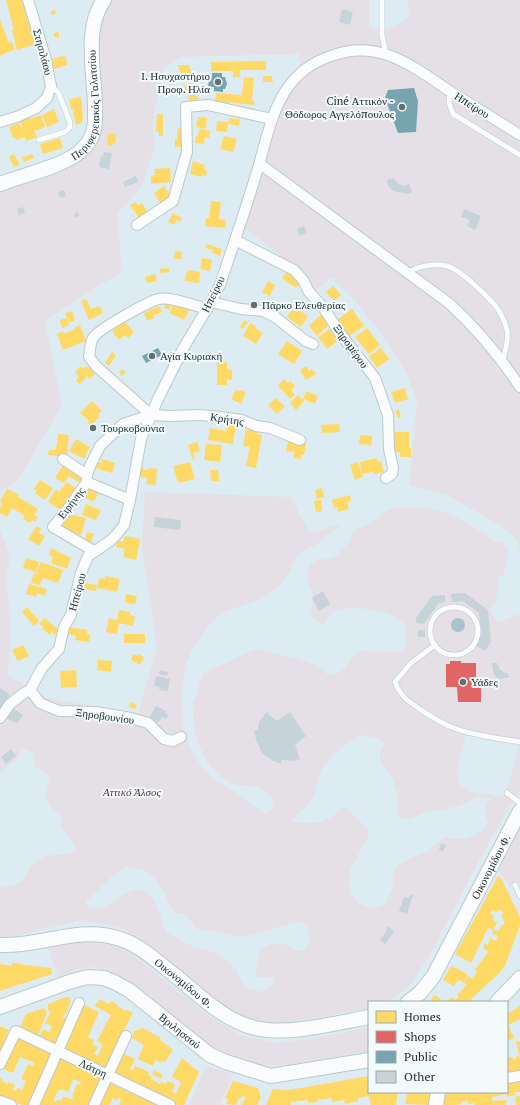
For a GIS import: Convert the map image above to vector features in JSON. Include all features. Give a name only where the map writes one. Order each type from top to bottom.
[{"type":"street","name":"Στησιλάου","points":[[0,122],[19,116],[36,108],[47,98],[51,86],[46,60],[28,0]]},
{"type":"street","name":"Περιφερειακός Γαλατσίου","points":[[0,184],[65,160],[76,154],[91,138],[95,117],[92,32],[95,17],[104,0]]},
{"type":"street","name":"Ηπείρου","points":[[0,718],[10,704],[30,690],[42,668],[60,649],[64,626],[71,615],[81,573],[88,556],[110,541],[124,525],[141,439],[184,347],[220,285],[260,164],[272,119],[282,96],[294,78],[312,64],[340,53],[360,51],[381,54],[416,69],[520,135]]},
{"type":"street","points":[[137,225],[173,201],[187,152],[186,107],[208,105],[272,119]]},
{"type":"street","points":[[260,164],[450,304],[465,318],[503,360],[520,387]]},
{"type":"street","name":"Ξηρομέρου","points":[[236,240],[294,270],[375,378],[388,415],[389,449],[393,468],[392,474],[386,478]]},
{"type":"street","points":[[151,415],[96,366],[89,357],[93,338],[100,330],[160,298],[263,311],[275,317],[313,344]]},
{"type":"street","name":"Κρήτης","points":[[151,415],[198,415],[242,420],[256,426],[270,428],[300,440]]},
{"type":"street","name":"Ειρήνης","points":[[94,551],[53,527],[69,507],[87,478],[100,446],[123,424],[151,415]]},
{"type":"street","points":[[63,459],[87,478],[130,500]]},
{"type":"street","name":"Ξηροβουνίου","points":[[30,690],[40,703],[59,711],[96,712],[132,718],[148,723],[164,739],[174,741],[181,737]]},
{"type":"street","name":"Οικονομίδου Φ.","points":[[409,1001],[420,993],[433,977],[520,811]]},
{"type":"street","name":"Οικονομίδου Φ.","points":[[0,945],[24,945],[78,934],[94,934],[118,938],[131,943],[145,952],[216,1008],[243,1024],[254,1028],[282,1031],[368,1018]]},
{"type":"street","name":"Βριλησσού","points":[[0,1007],[72,981],[88,977],[97,977],[116,983],[130,991],[210,1055],[256,1072],[271,1076],[368,1060]]},
{"type":"street","points":[[498,1001],[520,978]]},
{"type":"street","points":[[34,1105],[79,1003]]},
{"type":"street","name":"Λάτρη","points":[[0,1064],[16,1031],[170,1105]]},
{"type":"street","points":[[94,1105],[126,1036]]},
{"type":"street","points":[[508,1078],[520,1076]]},
{"type":"street","points":[[436,1105],[438,1093]]},
{"type":"street","points":[[0,1101],[11,1105]]},
{"type":"lane","points":[[381,54],[382,0]]},
{"type":"lane","points":[[381,54],[382,36]]},
{"type":"lane","points":[[39,140],[65,132],[70,127],[58,92],[51,86]]},
{"type":"lane","points":[[450,91],[449,104],[452,114],[520,154]]},
{"type":"lane","points":[[408,272],[417,268],[432,265],[447,266],[457,270],[488,298],[502,317],[507,330],[507,343],[503,360]]},
{"type":"lane","points":[[450,607],[458,607],[471,614],[476,621],[478,636],[470,649],[456,655],[448,654],[435,645],[430,630],[436,615],[442,610],[450,607]]},
{"type":"lane","points":[[435,645],[410,664],[395,682],[397,688],[406,701],[453,728],[490,737],[520,742]]},
{"type":"lane","points":[[507,793],[520,802]]},
{"type":"lane","points":[[515,885],[520,896]]},
{"type":"green space","points":[[108,0],[369,0],[369,26],[385,29],[396,25],[410,16],[408,0],[520,0],[520,555],[517,540],[503,527],[447,495],[409,485],[417,401],[407,374],[389,344],[353,298],[331,277],[316,291],[297,269],[246,228],[274,120],[285,96],[301,75],[299,54],[181,57],[164,68],[152,123],[155,146],[142,186],[117,214],[122,272],[91,290],[45,321],[62,405],[16,483],[2,489],[0,492],[0,189],[93,144],[97,25]]},
{"type":"green space","name":"Αττικό Άλσος","points":[[145,492],[290,497],[310,533],[341,524],[322,541],[299,554],[286,577],[279,586],[269,594],[218,616],[196,644],[185,669],[182,686],[182,715],[187,741],[193,753],[210,776],[266,813],[272,809],[273,801],[265,791],[256,787],[227,781],[218,774],[204,756],[196,735],[193,702],[201,680],[206,672],[256,649],[299,659],[316,665],[327,674],[334,675],[342,671],[354,656],[361,651],[401,652],[405,647],[406,630],[404,623],[399,618],[380,611],[358,608],[338,610],[332,613],[325,623],[322,624],[314,618],[310,612],[312,604],[311,596],[313,594],[307,572],[311,564],[318,560],[330,559],[334,557],[351,541],[351,536],[358,529],[374,521],[381,513],[394,508],[425,508],[451,514],[487,535],[495,542],[501,542],[506,546],[509,551],[508,559],[503,575],[497,578],[497,598],[490,608],[497,623],[520,614],[520,791],[508,809],[480,859],[428,958],[411,984],[390,1001],[368,1001],[368,1008],[287,1023],[264,1023],[244,1017],[230,1010],[138,938],[121,928],[102,923],[85,921],[74,922],[11,937],[0,937],[0,888],[22,882],[31,865],[45,856],[73,853],[77,850],[61,826],[63,818],[59,813],[50,807],[45,797],[50,779],[46,772],[36,768],[32,752],[24,749],[21,750],[17,759],[0,772],[0,531],[10,554],[6,580],[11,623],[8,675],[46,698],[138,714],[157,647],[142,547]],"holes":[[[265,712],[277,721],[290,712],[306,736],[295,745],[300,759],[293,761],[281,760],[280,764],[265,756],[261,752],[254,736],[254,730],[258,730],[259,722]],[[466,734],[492,741],[519,744],[509,784],[503,797],[469,792],[459,784],[457,768]],[[361,735],[371,736],[384,744],[380,754],[380,760],[394,780],[394,785],[397,792],[398,816],[409,819],[428,812],[463,804],[478,797],[491,798],[488,802],[486,810],[486,818],[489,821],[484,829],[475,835],[464,839],[445,838],[434,845],[429,851],[397,866],[394,872],[392,891],[385,904],[380,907],[372,908],[360,904],[351,894],[349,884],[350,870],[368,837],[368,828],[355,817],[349,809],[341,808],[330,818],[319,822],[291,822],[312,799],[319,775],[326,764],[343,747]],[[126,867],[136,868],[152,875],[162,888],[174,913],[185,914],[197,929],[204,931],[211,930],[242,937],[300,921],[307,926],[310,941],[305,950],[298,951],[283,944],[275,944],[265,947],[260,951],[255,973],[257,977],[274,977],[275,983],[263,992],[250,989],[242,983],[236,969],[220,954],[194,947],[167,933],[152,897],[144,890],[133,890],[115,899],[105,908],[95,909],[88,907],[86,901],[120,870]]]},
{"type":"green space","points":[[520,826],[520,884],[519,883],[510,887],[497,868]]},
{"type":"green space","points":[[80,941],[99,942],[125,949],[211,1017],[240,1035],[275,1043],[316,1038],[368,1027],[368,1051],[287,1065],[259,1065],[222,1054],[204,1045],[133,987],[113,973],[95,967],[76,969],[58,977],[49,949]]},
{"type":"green space","points":[[206,1066],[233,1074],[219,1105],[190,1105]]},
{"type":"water","points":[[458,618],[463,620],[465,625],[463,630],[458,632],[453,630],[451,625],[453,620]]},
{"type":"building: Homes","points":[[6,0],[23,0],[22,4],[24,4],[27,13],[25,13],[32,32],[30,32],[31,34],[32,33],[36,44],[17,50],[12,30],[14,30]]},
{"type":"building: Homes","points":[[55,10],[56,14],[51,15],[51,11]]},
{"type":"building: Homes","points":[[0,20],[9,43],[12,42],[15,49],[0,56]]},
{"type":"building: Homes","points":[[59,32],[59,37],[54,37],[54,33]]},
{"type":"building: Homes","points":[[66,56],[67,65],[54,69],[52,59]]},
{"type":"building: Homes","points":[[266,61],[266,70],[240,70],[240,77],[233,78],[233,71],[211,71],[211,62]]},
{"type":"building: Homes","points":[[178,65],[189,65],[193,77],[182,80]]},
{"type":"building: Homes","points":[[263,76],[272,76],[273,82],[263,82]]},
{"type":"building: Homes","points":[[244,77],[254,78],[252,101],[255,101],[254,105],[215,101],[216,93],[241,95],[241,100]]},
{"type":"building: Homes","points":[[193,83],[199,101],[190,101],[184,86]]},
{"type":"building: Homes","points":[[81,97],[83,116],[82,123],[76,125],[69,99]]},
{"type":"building: Homes","points":[[54,109],[59,122],[47,127],[42,115]]},
{"type":"building: Homes","points":[[157,114],[163,114],[163,136],[159,136],[159,132],[156,132]]},
{"type":"building: Homes","points":[[41,115],[45,127],[34,131],[37,137],[26,141],[25,137],[16,140],[15,137],[13,138],[9,127],[19,123],[21,127],[23,126],[19,121],[29,117],[30,119]]},
{"type":"building: Homes","points":[[198,117],[207,118],[206,129],[196,127]]},
{"type":"building: Homes","points":[[229,118],[240,119],[239,126],[228,124],[227,132],[216,131],[217,121],[229,122]]},
{"type":"building: Homes","points":[[178,128],[185,128],[184,147],[175,147],[175,139],[177,139]]},
{"type":"building: Homes","points":[[199,129],[210,131],[209,138],[205,137],[204,144],[195,143]]},
{"type":"building: Homes","points":[[108,134],[116,134],[115,143],[112,143],[112,145],[107,145]]},
{"type":"building: Homes","points":[[224,136],[237,139],[233,152],[220,149]]},
{"type":"building: Homes","points":[[60,138],[63,148],[43,154],[40,144]]},
{"type":"building: Homes","points":[[14,154],[20,165],[14,167],[9,157]]},
{"type":"building: Homes","points":[[32,154],[34,158],[24,162],[22,157]]},
{"type":"building: Homes","points":[[193,161],[205,165],[204,169],[207,170],[206,176],[202,175],[202,177],[190,174]]},
{"type":"building: Homes","points":[[170,168],[171,182],[151,184],[151,176],[155,175],[154,169]]},
{"type":"building: Homes","points":[[164,186],[172,198],[162,206],[154,193]]},
{"type":"building: Homes","points":[[211,201],[221,202],[219,219],[226,220],[225,228],[205,226],[206,218],[209,218]]},
{"type":"building: Homes","points":[[136,202],[138,206],[142,203],[148,213],[138,221],[137,219],[139,218],[130,205]]},
{"type":"building: Homes","points":[[173,213],[182,218],[180,222],[176,220],[174,225],[168,222]]},
{"type":"building: Homes","points":[[207,244],[222,249],[220,256],[212,253],[213,250],[205,248]]},
{"type":"building: Homes","points":[[175,251],[182,252],[181,259],[174,259]]},
{"type":"building: Homes","points":[[202,258],[212,260],[210,271],[200,269]]},
{"type":"building: Homes","points":[[169,268],[169,272],[160,273],[160,269]]},
{"type":"building: Homes","points":[[188,270],[200,272],[199,283],[184,281]]},
{"type":"building: Homes","points":[[288,270],[301,279],[296,288],[282,278]]},
{"type":"building: Homes","points":[[155,274],[157,281],[147,283],[145,277]]},
{"type":"building: Homes","points":[[268,281],[275,285],[270,296],[262,292]]},
{"type":"building: Homes","points":[[333,286],[341,295],[334,301],[326,292]]},
{"type":"building: Homes","points":[[86,299],[91,309],[100,306],[103,313],[89,320],[81,301]]},
{"type":"building: Homes","points":[[166,301],[172,303],[169,310],[164,308]]},
{"type":"building: Homes","points":[[174,303],[189,310],[184,320],[169,313]]},
{"type":"building: Homes","points":[[159,306],[162,312],[153,316],[154,318],[147,321],[144,313]]},
{"type":"building: Homes","points":[[294,307],[308,316],[301,327],[287,317]]},
{"type":"building: Homes","points":[[352,309],[364,326],[349,336],[338,319]]},
{"type":"building: Homes","points":[[72,311],[75,321],[68,322],[65,313]]},
{"type":"building: Homes","points":[[321,314],[330,324],[317,336],[309,326]]},
{"type":"building: Homes","points":[[66,318],[69,325],[62,328],[60,320]]},
{"type":"building: Homes","points":[[244,320],[248,322],[243,329],[240,327]]},
{"type":"building: Homes","points":[[124,321],[134,332],[128,338],[125,335],[119,340],[112,331]]},
{"type":"building: Homes","points":[[250,323],[256,326],[255,328],[263,333],[256,344],[243,336]]},
{"type":"building: Homes","points":[[80,325],[86,341],[63,350],[57,334],[63,331],[64,334]]},
{"type":"building: Homes","points":[[367,328],[380,345],[369,354],[355,337]]},
{"type":"building: Homes","points":[[330,329],[339,340],[327,349],[318,337]]},
{"type":"building: Homes","points":[[287,341],[302,351],[294,364],[278,354]]},
{"type":"building: Homes","points":[[381,348],[389,359],[377,368],[369,356]]},
{"type":"building: Homes","points":[[112,352],[116,355],[109,366],[105,363]]},
{"type":"building: Homes","points":[[217,362],[227,362],[227,369],[232,370],[232,380],[227,379],[227,385],[217,385]]},
{"type":"building: Homes","points":[[80,366],[84,369],[86,366],[95,373],[90,379],[87,376],[80,384],[76,381],[79,377],[75,373]]},
{"type":"building: Homes","points":[[306,366],[309,371],[312,369],[316,374],[306,380],[300,370]]},
{"type":"building: Homes","points":[[122,369],[126,372],[122,376],[119,373]]},
{"type":"building: Homes","points":[[284,379],[288,383],[290,381],[295,386],[291,390],[295,395],[290,399],[278,386]]},
{"type":"building: Homes","points":[[405,388],[408,399],[395,403],[391,392]]},
{"type":"building: Homes","points":[[236,390],[246,392],[241,404],[231,399]]},
{"type":"building: Homes","points":[[306,391],[318,396],[315,404],[303,399]]},
{"type":"building: Homes","points":[[298,395],[304,401],[296,410],[290,403]]},
{"type":"building: Homes","points":[[275,398],[285,406],[277,414],[268,406]]},
{"type":"building: Homes","points":[[92,401],[102,411],[98,414],[100,416],[91,426],[88,423],[89,421],[80,413]]},
{"type":"building: Homes","points":[[399,410],[401,417],[398,418],[395,411]]},
{"type":"building: Homes","points":[[228,424],[236,425],[233,444],[208,440],[210,428],[226,431]]},
{"type":"building: Homes","points":[[339,424],[340,432],[322,433],[321,425]]},
{"type":"building: Homes","points":[[246,429],[258,431],[257,434],[262,435],[256,468],[246,466],[250,447],[243,446]]},
{"type":"building: Homes","points":[[394,432],[409,432],[409,448],[411,448],[411,457],[400,457],[400,452],[395,452]]},
{"type":"building: Homes","points":[[58,434],[69,435],[67,457],[48,455],[49,450],[56,450]]},
{"type":"building: Homes","points":[[360,435],[372,436],[371,445],[359,444]]},
{"type":"building: Homes","points":[[76,439],[90,447],[84,459],[69,451]]},
{"type":"building: Homes","points":[[288,440],[306,443],[304,455],[301,454],[301,459],[294,458],[294,452],[286,451]]},
{"type":"building: Homes","points":[[197,442],[200,451],[193,453],[195,460],[193,460],[188,445]]},
{"type":"building: Homes","points":[[206,444],[222,445],[220,462],[204,460]]},
{"type":"building: Homes","points":[[377,458],[378,462],[381,461],[384,472],[362,474],[360,462]]},
{"type":"building: Homes","points":[[102,459],[115,463],[112,473],[95,468],[97,462],[101,463]]},
{"type":"building: Homes","points":[[190,462],[195,479],[178,483],[173,466]]},
{"type":"building: Homes","points":[[358,462],[363,477],[355,480],[350,465]]},
{"type":"building: Homes","points":[[64,464],[84,476],[80,483],[69,476],[64,483],[55,478]]},
{"type":"building: Homes","points":[[140,467],[144,467],[143,469],[148,470],[149,468],[157,469],[156,485],[146,484],[147,478],[139,477]]},
{"type":"building: Homes","points":[[210,470],[218,470],[219,481],[211,481]]},
{"type":"building: Homes","points":[[40,480],[53,488],[45,500],[35,493],[37,491],[34,489]]},
{"type":"building: Homes","points":[[67,482],[78,490],[71,500],[69,498],[60,510],[48,502],[56,489],[59,492]]},
{"type":"building: Homes","points":[[88,484],[100,491],[93,502],[82,496]]},
{"type":"building: Homes","points":[[322,488],[324,497],[317,499],[315,490]]},
{"type":"building: Homes","points":[[7,489],[19,495],[18,497],[38,509],[34,515],[38,517],[35,522],[32,520],[30,523],[23,519],[25,516],[12,508],[7,517],[0,513],[0,507],[2,504],[0,501]]},
{"type":"building: Homes","points":[[350,495],[351,501],[347,502],[349,509],[338,512],[337,507],[334,508],[332,500]]},
{"type":"building: Homes","points":[[321,500],[322,511],[316,512],[314,501]]},
{"type":"building: Homes","points":[[86,504],[101,510],[96,520],[82,515]]},
{"type":"building: Homes","points":[[69,514],[86,518],[81,535],[62,530],[65,518],[67,519]]},
{"type":"building: Homes","points":[[37,526],[41,529],[39,533],[45,536],[39,546],[28,539]]},
{"type":"building: Homes","points":[[87,532],[94,534],[91,542],[85,540]]},
{"type":"building: Homes","points":[[125,536],[140,539],[136,560],[123,557],[125,549],[116,547],[117,540],[123,542]]},
{"type":"building: Homes","points":[[51,548],[71,558],[67,569],[51,563],[53,557],[49,555]]},
{"type":"building: Homes","points":[[26,558],[39,562],[36,572],[23,568]]},
{"type":"building: Homes","points":[[41,562],[63,570],[58,583],[43,578],[40,585],[31,583],[34,573],[36,574]]},
{"type":"building: Homes","points":[[105,576],[120,579],[117,592],[97,588],[99,578],[105,579]]},
{"type":"building: Homes","points":[[85,583],[97,585],[96,591],[84,589]]},
{"type":"building: Homes","points":[[29,584],[47,589],[45,596],[37,593],[36,597],[26,594]]},
{"type":"building: Homes","points":[[126,594],[137,596],[135,604],[125,603]]},
{"type":"building: Homes","points":[[27,607],[39,621],[34,626],[22,612]]},
{"type":"building: Homes","points":[[119,610],[130,612],[130,615],[135,616],[133,626],[119,623],[117,634],[106,632],[109,618],[117,620]]},
{"type":"building: Homes","points":[[44,618],[59,630],[55,635],[52,632],[50,635],[42,629],[44,627],[39,624]]},
{"type":"building: Homes","points":[[69,627],[87,630],[87,634],[90,635],[89,642],[75,640],[76,636],[67,634]]},
{"type":"building: Homes","points":[[124,634],[145,634],[145,643],[124,643]]},
{"type":"building: Homes","points":[[23,645],[29,656],[18,661],[12,650]]},
{"type":"building: Homes","points":[[133,654],[137,656],[138,654],[144,657],[140,665],[131,660]]},
{"type":"building: Homes","points":[[98,660],[112,661],[111,672],[97,670]]},
{"type":"building: Homes","points":[[76,670],[77,687],[61,688],[60,671]]},
{"type":"building: Homes","points":[[130,702],[137,705],[135,709],[129,707]]},
{"type":"building: Homes","points":[[498,876],[501,878],[520,917],[520,925],[505,966],[469,1001],[447,1001],[452,997],[455,1000],[459,996],[457,995],[467,984],[458,980],[454,986],[443,980],[451,966],[468,974],[464,982],[468,976],[472,979],[477,972],[475,969],[487,954],[488,951],[483,948],[485,944],[488,945],[490,938],[496,941],[498,936],[492,934],[493,930],[488,928],[471,963],[455,954]],"holes":[[[493,910],[495,912],[501,910],[503,914],[501,915],[505,923],[501,925],[499,931],[493,930],[497,922],[493,921],[494,916],[490,914]]]},
{"type":"building: Homes","points":[[12,963],[51,968],[52,974],[0,991],[0,964],[12,966]]},
{"type":"building: Homes","points":[[435,995],[444,1001],[432,1001],[431,999]]},
{"type":"building: Homes","points":[[65,997],[69,997],[71,1000],[67,1012],[62,1017],[67,1019],[56,1045],[39,1038],[43,1029],[49,1032],[52,1026],[45,1023],[51,1012],[48,1010],[48,1004]]},
{"type":"building: Homes","points":[[100,999],[109,1004],[111,1001],[126,1011],[127,1010],[133,1013],[114,1050],[106,1070],[62,1049],[82,1004],[99,1012],[88,1037],[94,1040],[92,1044],[98,1047],[94,1054],[98,1056],[103,1044],[97,1041],[111,1015],[95,1006]]},
{"type":"building: Homes","points":[[520,1006],[520,1019],[508,1025],[508,1013]]},
{"type":"building: Homes","points":[[44,1008],[47,1012],[38,1036],[20,1028],[26,1014]]},
{"type":"building: Homes","points":[[508,1025],[514,1038],[508,1041]]},
{"type":"building: Homes","points":[[0,1026],[9,1030],[0,1051]]},
{"type":"building: Homes","points":[[143,1028],[161,1038],[160,1040],[173,1050],[165,1062],[163,1061],[160,1063],[156,1059],[153,1066],[138,1059],[144,1045],[132,1038],[134,1031]]},
{"type":"building: Homes","points":[[16,1036],[53,1052],[30,1105],[22,1105],[0,1096],[0,1078],[8,1084],[8,1082],[15,1085],[13,1090],[16,1091],[18,1088],[22,1090],[26,1081],[21,1079],[28,1064],[33,1066],[35,1063],[20,1057],[13,1073],[2,1069]]},
{"type":"building: Homes","points":[[520,1041],[520,1055],[519,1055],[516,1042]]},
{"type":"building: Homes","points":[[124,1054],[135,1059],[130,1069],[133,1070],[135,1066],[149,1072],[148,1075],[152,1077],[151,1079],[160,1084],[161,1082],[166,1084],[167,1081],[175,1084],[172,1091],[176,1094],[181,1082],[172,1077],[182,1058],[199,1072],[184,1105],[177,1105],[114,1073]]},
{"type":"building: Homes","points":[[520,1056],[520,1072],[508,1074],[508,1058],[513,1057],[513,1060],[516,1059],[515,1057]]},
{"type":"building: Homes","points":[[60,1057],[101,1077],[88,1105],[39,1105]],"holes":[[[73,1079],[81,1082],[80,1085],[77,1084],[72,1096],[75,1098],[71,1099],[63,1096],[61,1101],[53,1101],[58,1090],[60,1091],[61,1089],[68,1092]]]},
{"type":"building: Homes","points":[[154,1070],[163,1075],[161,1079],[152,1074]]},
{"type":"building: Homes","points":[[368,1076],[368,1093],[398,1093],[396,1105],[371,1105],[369,1096],[358,1098],[358,1101],[345,1104],[344,1100],[332,1102],[331,1098],[308,1103],[308,1100],[291,1102],[291,1105],[266,1105],[273,1089],[289,1090]]},
{"type":"building: Homes","points":[[520,1079],[520,1092],[515,1092],[516,1095],[507,1097],[507,1094],[492,1097],[492,1101],[507,1100],[505,1105],[475,1105],[475,1103],[469,1104],[467,1101],[456,1105],[444,1105],[444,1093],[508,1093],[508,1082]]},
{"type":"building: Homes","points":[[233,1081],[258,1088],[261,1098],[257,1105],[241,1105],[246,1097],[243,1096],[239,1098],[236,1105],[226,1104],[228,1100],[225,1098]]},
{"type":"building: Homes","points":[[110,1083],[157,1105],[119,1105],[121,1099],[118,1098],[117,1100],[113,1098],[109,1105],[99,1105]]},
{"type":"building: Homes","points":[[407,1093],[429,1093],[429,1105],[405,1104]]},
{"type":"building: Homes","points":[[520,1096],[520,1105],[516,1105],[515,1097]]},
{"type":"building: Shops","name":"Υάδες","points":[[450,661],[476,663],[476,678],[481,678],[481,702],[458,702],[457,687],[446,687],[446,664],[450,664]]},
{"type":"building: Public","name":"Ι. Ησυχαστήριο Προφ. Ηλία","points":[[212,73],[222,73],[222,77],[225,77],[227,84],[225,89],[223,89],[223,92],[214,91],[214,87],[208,87],[209,78],[212,77]]},
{"type":"building: Public","name":"Ciné Αττικόν - Θόδωρος Αγγελόπουλος","points":[[414,88],[418,101],[416,132],[398,133],[385,98],[388,90]]},
{"type":"building: Public","name":"Αγία Κυριακή","points":[[158,348],[162,355],[146,363],[142,356]]},
{"type":"building: Other","points":[[342,9],[353,12],[350,25],[339,22]]},
{"type":"building: Other","points":[[104,152],[112,153],[109,169],[99,167],[101,156],[103,157]]},
{"type":"building: Other","points":[[136,176],[138,182],[125,187],[123,182]]},
{"type":"building: Other","points":[[394,178],[398,184],[405,186],[409,184],[412,192],[407,194],[394,191],[388,186],[387,180]]},
{"type":"building: Other","points":[[64,190],[66,196],[60,198],[58,192]]},
{"type":"building: Other","points":[[23,207],[25,213],[19,215],[17,209]]},
{"type":"building: Other","points":[[464,209],[481,216],[475,230],[467,226],[470,220],[461,217]]},
{"type":"building: Other","points":[[77,212],[79,216],[76,218],[74,214]]},
{"type":"building: Other","points":[[304,226],[307,232],[300,236],[297,229]]},
{"type":"building: Other","points":[[155,517],[181,520],[180,530],[154,527]]},
{"type":"building: Other","points":[[323,591],[330,604],[319,611],[312,598]]},
{"type":"building: Other","points":[[465,593],[488,610],[491,642],[485,651],[475,645],[482,634],[479,613],[463,601],[452,602],[451,594]]},
{"type":"building: Other","points":[[445,595],[445,602],[439,603],[424,624],[416,623],[416,618],[432,596]]},
{"type":"building: Other","points":[[418,630],[425,630],[425,637],[418,637]]},
{"type":"building: Other","points":[[492,663],[497,663],[500,670],[508,673],[509,677],[500,679],[496,677]]},
{"type":"building: Other","points":[[160,670],[168,672],[167,676],[159,674]]},
{"type":"building: Other","points":[[156,676],[170,679],[168,691],[159,690],[160,687],[154,686]]},
{"type":"building: Other","points":[[0,687],[10,695],[0,708]]},
{"type":"building: Other","points":[[156,706],[166,711],[165,713],[168,715],[166,719],[162,717],[158,723],[149,718]]},
{"type":"building: Other","points":[[11,707],[23,715],[17,724],[5,717]]},
{"type":"building: Other","points":[[266,712],[277,721],[290,712],[306,736],[295,745],[300,759],[293,761],[281,760],[281,764],[273,761],[262,753],[256,741],[254,730],[258,730],[259,722]]},
{"type":"building: Other","points":[[11,749],[16,756],[6,764],[1,757]]},
{"type":"building: Other","points":[[441,843],[446,845],[443,852],[439,850]]},
{"type":"building: Other","points":[[410,895],[413,895],[407,914],[399,911],[404,897],[409,898]]},
{"type":"building: Other","points":[[388,926],[394,931],[385,944],[380,940]]},
{"type":"place","name":"Ι. Ησυχαστήριο Προφ. Ηλία","points":[[218,82]]},
{"type":"place","name":"Ciné Αττικόν - Θόδωρος Αγγελόπουλος","points":[[402,107]]},
{"type":"place","name":"Πάρκο Ελευθερίας","points":[[254,305]]},
{"type":"place","name":"Αγία Κυριακή","points":[[152,356]]},
{"type":"place","name":"Τουρκοβούνια","points":[[93,428]]},
{"type":"place","name":"Υάδες","points":[[463,682]]}]
